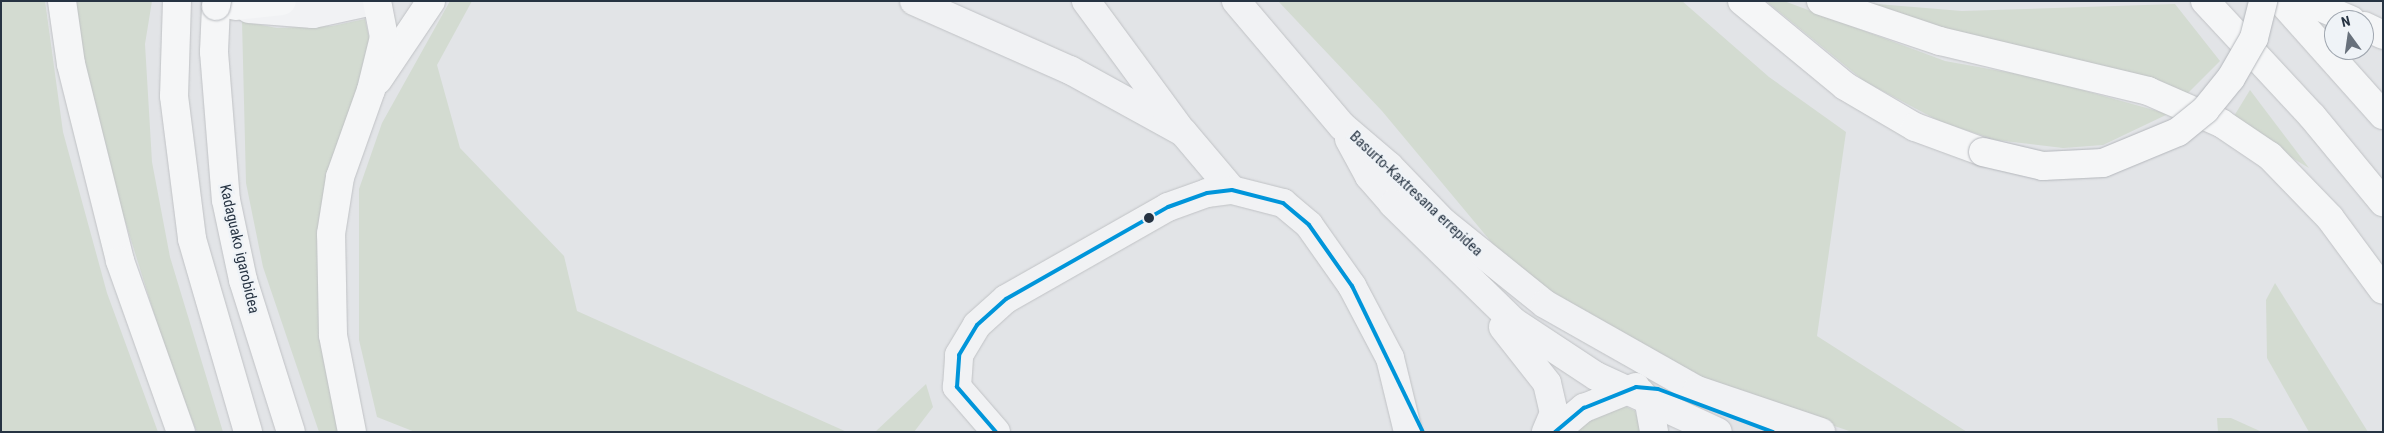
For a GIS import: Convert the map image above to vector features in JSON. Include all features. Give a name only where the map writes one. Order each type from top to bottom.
[{"type":"highway","points":[[62,1],[71,64],[120,261],[181,432]]},
{"type":"highway","points":[[177,1],[174,96],[192,239],[248,432]]},
{"type":"highway","points":[[221,4],[282,1]]},
{"type":"highway","points":[[352,432],[333,335],[331,234],[340,177],[372,90],[384,37],[377,1]]},
{"type":"highway","points":[[372,90],[432,1]]},
{"type":"highway","points":[[1742,1],[1845,86],[1915,127],[1983,152],[2043,166],[2103,163],[2178,132],[2205,110],[2231,78],[2254,38],[2263,1]]},
{"type":"highway","points":[[1821,1],[1940,41],[2148,91],[2221,124],[2270,156],[2330,218],[2383,290]]},
{"type":"highway","points":[[2205,1],[2312,116],[2383,202]]},
{"type":"highway","points":[[2281,1],[2383,115]]},
{"type":"highway","points":[[2306,1],[2327,10]]},
{"type":"highway","name":"Kadaguako igarobidea","points":[[221,4],[214,52],[226,200],[243,280],[291,432]]},
{"type":"street","points":[[221,4],[262,12],[313,14],[373,1]]},
{"type":"street","points":[[914,1],[1070,70],[1182,132]]},
{"type":"street","points":[[1086,1],[1182,132],[1232,190]]},
{"type":"street","points":[[1236,1],[1342,126]]},
{"type":"street","name":"Basurto-Kaxtresana errepidea","points":[[1342,126],[1369,176],[1445,257],[1514,322],[1636,393],[1718,432]]},
{"type":"street","name":"Basurto-Kaxtresana errepidea","points":[[1342,126],[1390,166],[1443,222],[1526,290],[1596,337],[1697,390],[1821,432]]},
{"type":"street","points":[[996,432],[957,387],[959,355],[977,325],[1006,299],[1168,207],[1207,193],[1232,190],[1283,203],[1309,225],[1352,286],[1390,358],[1401,391],[1408,432]]},
{"type":"street","points":[[1445,257],[1548,383],[1554,412],[1546,432]]},
{"type":"street","points":[[1526,290],[1541,321],[1620,371],[1636,393],[1654,432]]},
{"type":"street","points":[[1555,432],[1584,408],[1636,393],[1658,389],[1774,432]]},
{"type":"street","points":[[1401,391],[1423,432]]},
{"type":"shaded area","points":[[1,1],[45,1],[63,132],[107,293],[158,432],[1,432]]},
{"type":"shaded area","points":[[73,1],[152,1],[145,44],[152,162],[170,257],[223,432],[197,432],[172,371],[101,144]]},
{"type":"shaded area","points":[[450,1],[472,1],[437,65],[460,148],[564,256],[577,311],[847,432],[415,432],[377,417],[359,340],[359,189],[382,123]]},
{"type":"shaded area","points":[[1278,1],[1682,1],[1769,77],[1846,132],[1817,336],[1967,432],[1852,432],[1693,377],[1573,310],[1513,268],[1382,111]]},
{"type":"shaded area","points":[[1766,1],[1784,1],[1945,61],[2039,78],[2168,114],[2103,145],[2063,148],[1996,140],[1941,122],[1864,81]]},
{"type":"shaded area","points":[[1853,2],[1962,11],[2175,4],[2220,61],[2184,97],[2134,73],[1965,35]]},
{"type":"shaded area","points":[[365,19],[370,42],[323,306],[338,432],[319,432],[263,267],[246,183],[242,21],[277,28],[332,26]]},
{"type":"shaded area","points":[[2250,90],[2309,168],[2231,121]]},
{"type":"shaded area","points":[[2275,283],[2368,432],[2309,432],[2267,358],[2266,300]]},
{"type":"shaded area","points":[[926,384],[933,407],[914,432],[875,432]]},
{"type":"shaded area","points":[[1625,406],[1635,411],[1642,432],[1578,432],[1583,424]]},
{"type":"shaded area","points":[[2217,418],[2231,418],[2262,432],[2218,432]]},
{"type":"transit line","points":[[996,432],[957,387],[959,355],[977,325],[1006,299],[1168,207],[1207,193],[1232,190],[1283,203],[1309,225],[1352,286],[1423,432]]},
{"type":"transit line","points":[[1555,432],[1584,408],[1636,387],[1658,389],[1773,432]]}]
